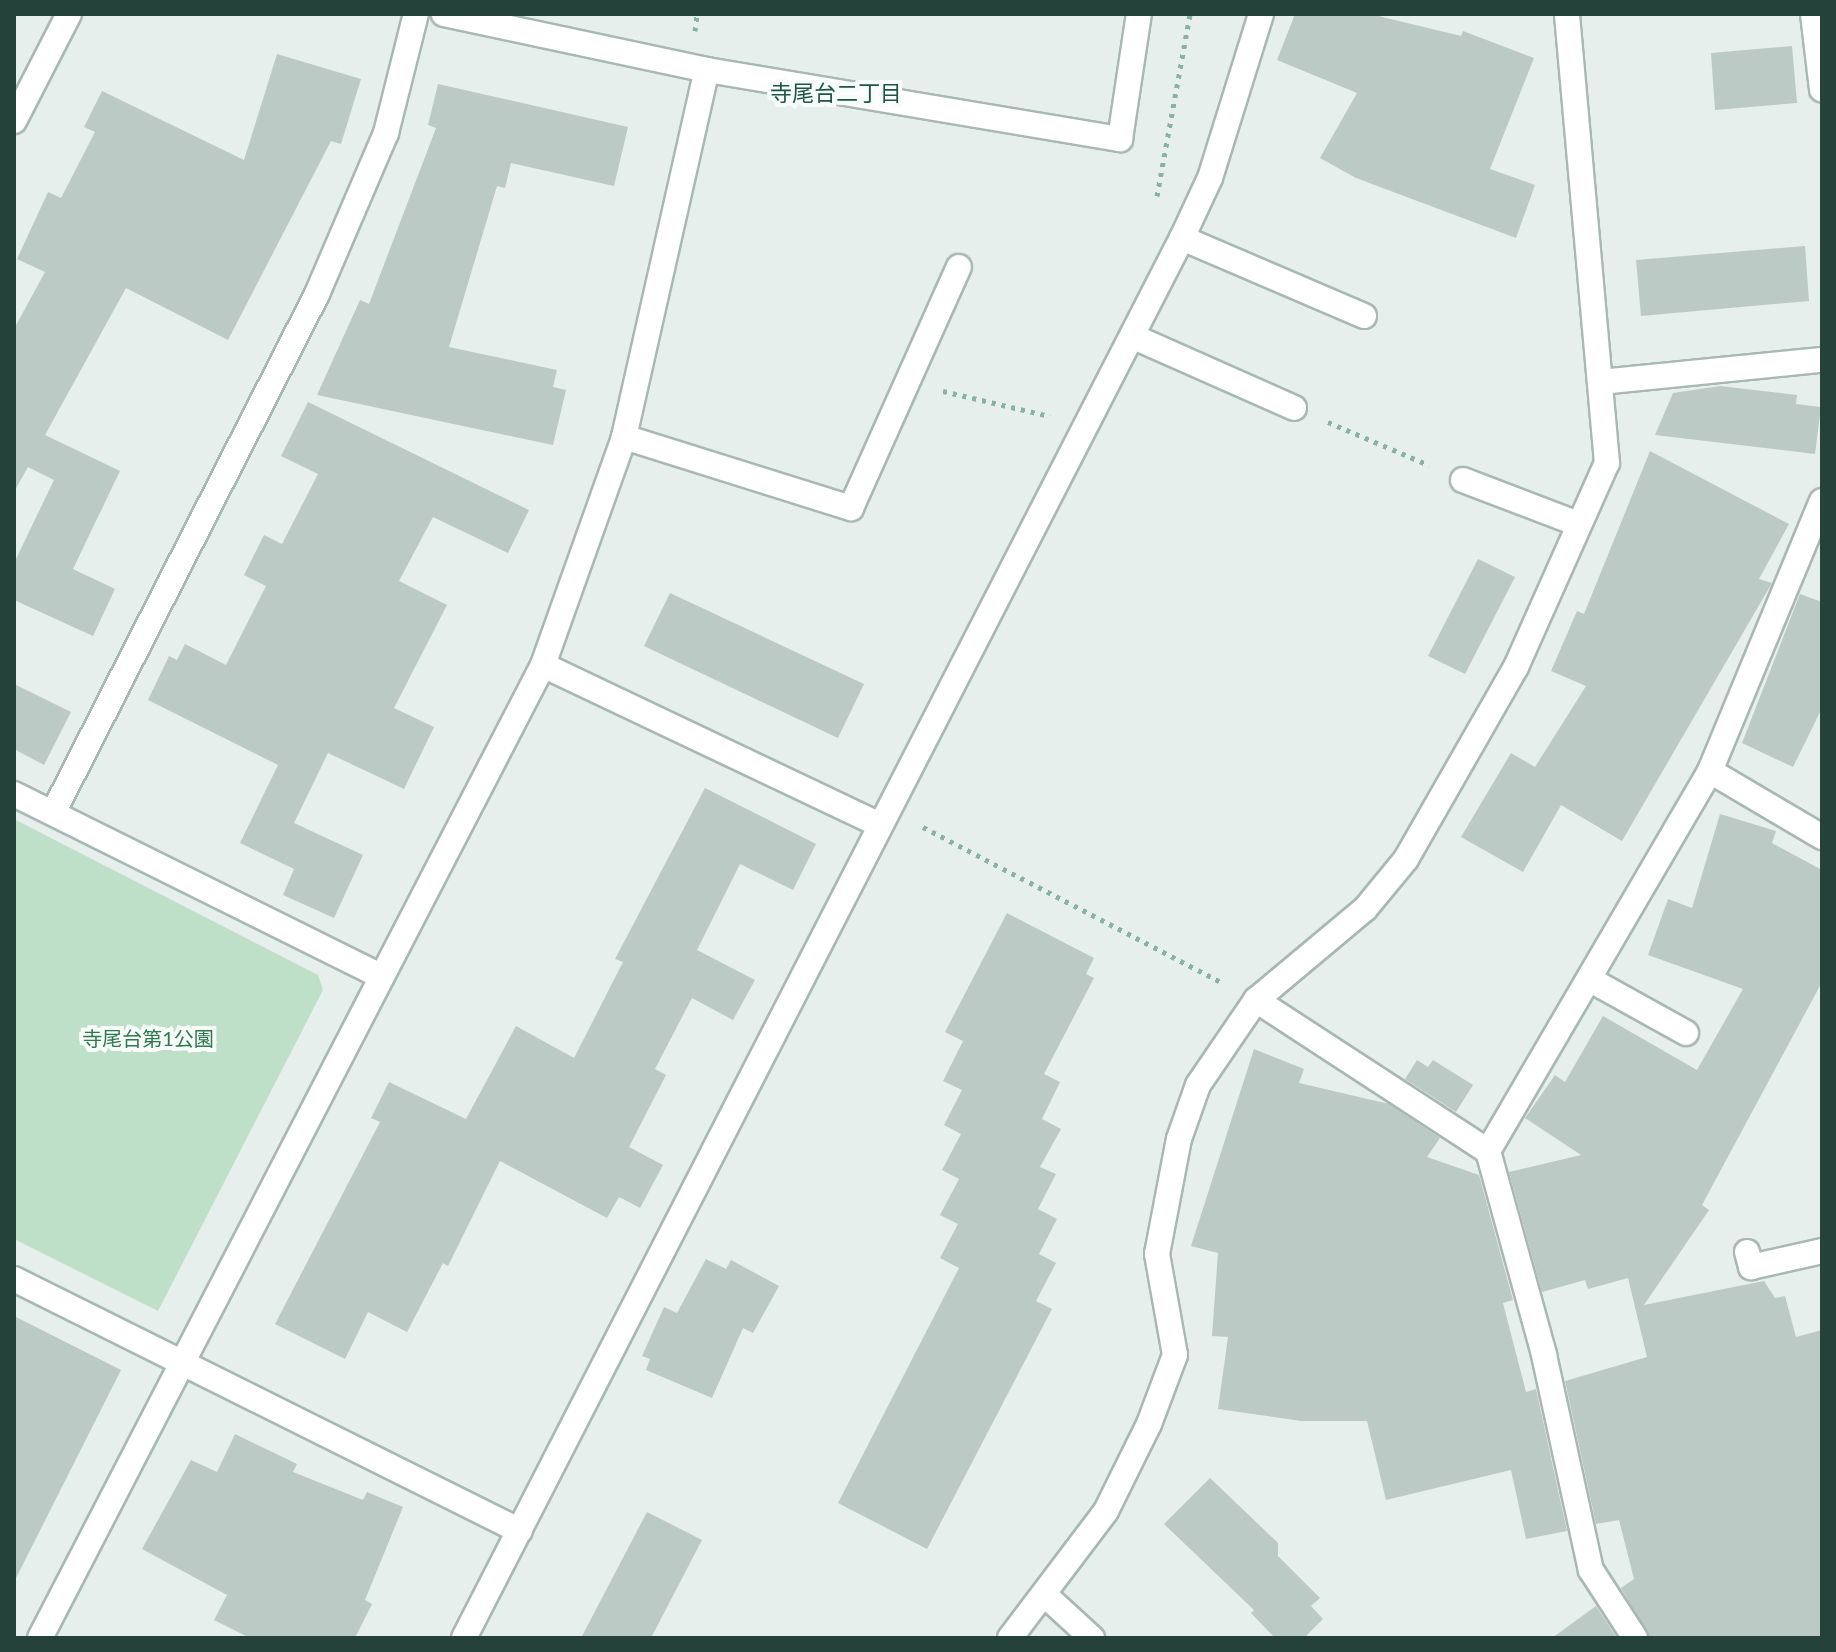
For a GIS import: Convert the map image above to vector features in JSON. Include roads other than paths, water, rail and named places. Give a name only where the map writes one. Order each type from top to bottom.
[{"type":"street","points":[[14,121],[69,14]]},
{"type":"street","points":[[53,813],[317,294],[386,133],[416,14]]},
{"type":"street","points":[[444,14],[707,70],[1120,139],[1139,14]]},
{"type":"street","points":[[464,1638],[883,816],[1134,337],[1210,178],[1261,14]]},
{"type":"street","points":[[1010,1638],[1106,1511],[1175,1355],[1157,1254],[1179,1139],[1198,1085],[1256,1000],[1365,909],[1406,859],[1516,667],[1607,463],[1567,14]]},
{"type":"street","points":[[1813,14],[1822,89]]},
{"type":"street","points":[[40,1638],[543,665],[624,437],[707,70]]},
{"type":"street","points":[[1178,247],[1364,316]]},
{"type":"street","points":[[624,437],[851,508],[959,267]]},
{"type":"street","points":[[1134,337],[1294,408]]},
{"type":"street","points":[[1600,382],[1822,360]]},
{"type":"street","points":[[1463,480],[1578,524]]},
{"type":"street","points":[[1488,1151],[1710,771],[1822,501]]},
{"type":"street","points":[[543,665],[883,816]]},
{"type":"street","points":[[1710,771],[1822,837]]},
{"type":"street","points":[[14,794],[380,976]]},
{"type":"street","points":[[1589,979],[1686,1033]]},
{"type":"street","points":[[1256,1000],[1488,1151],[1544,1355],[1591,1570],[1635,1638]]},
{"type":"street","points":[[1747,1252],[1751,1267],[1822,1251]]},
{"type":"street","points":[[14,1279],[520,1531]]},
{"type":"street","points":[[1045,1595],[1092,1638]]},
{"type":"district","name":"寺尾台二丁目","points":[[836,93]]},
{"type":"park label","name":"寺尾台第1公園","points":[[148,1038]]}]
